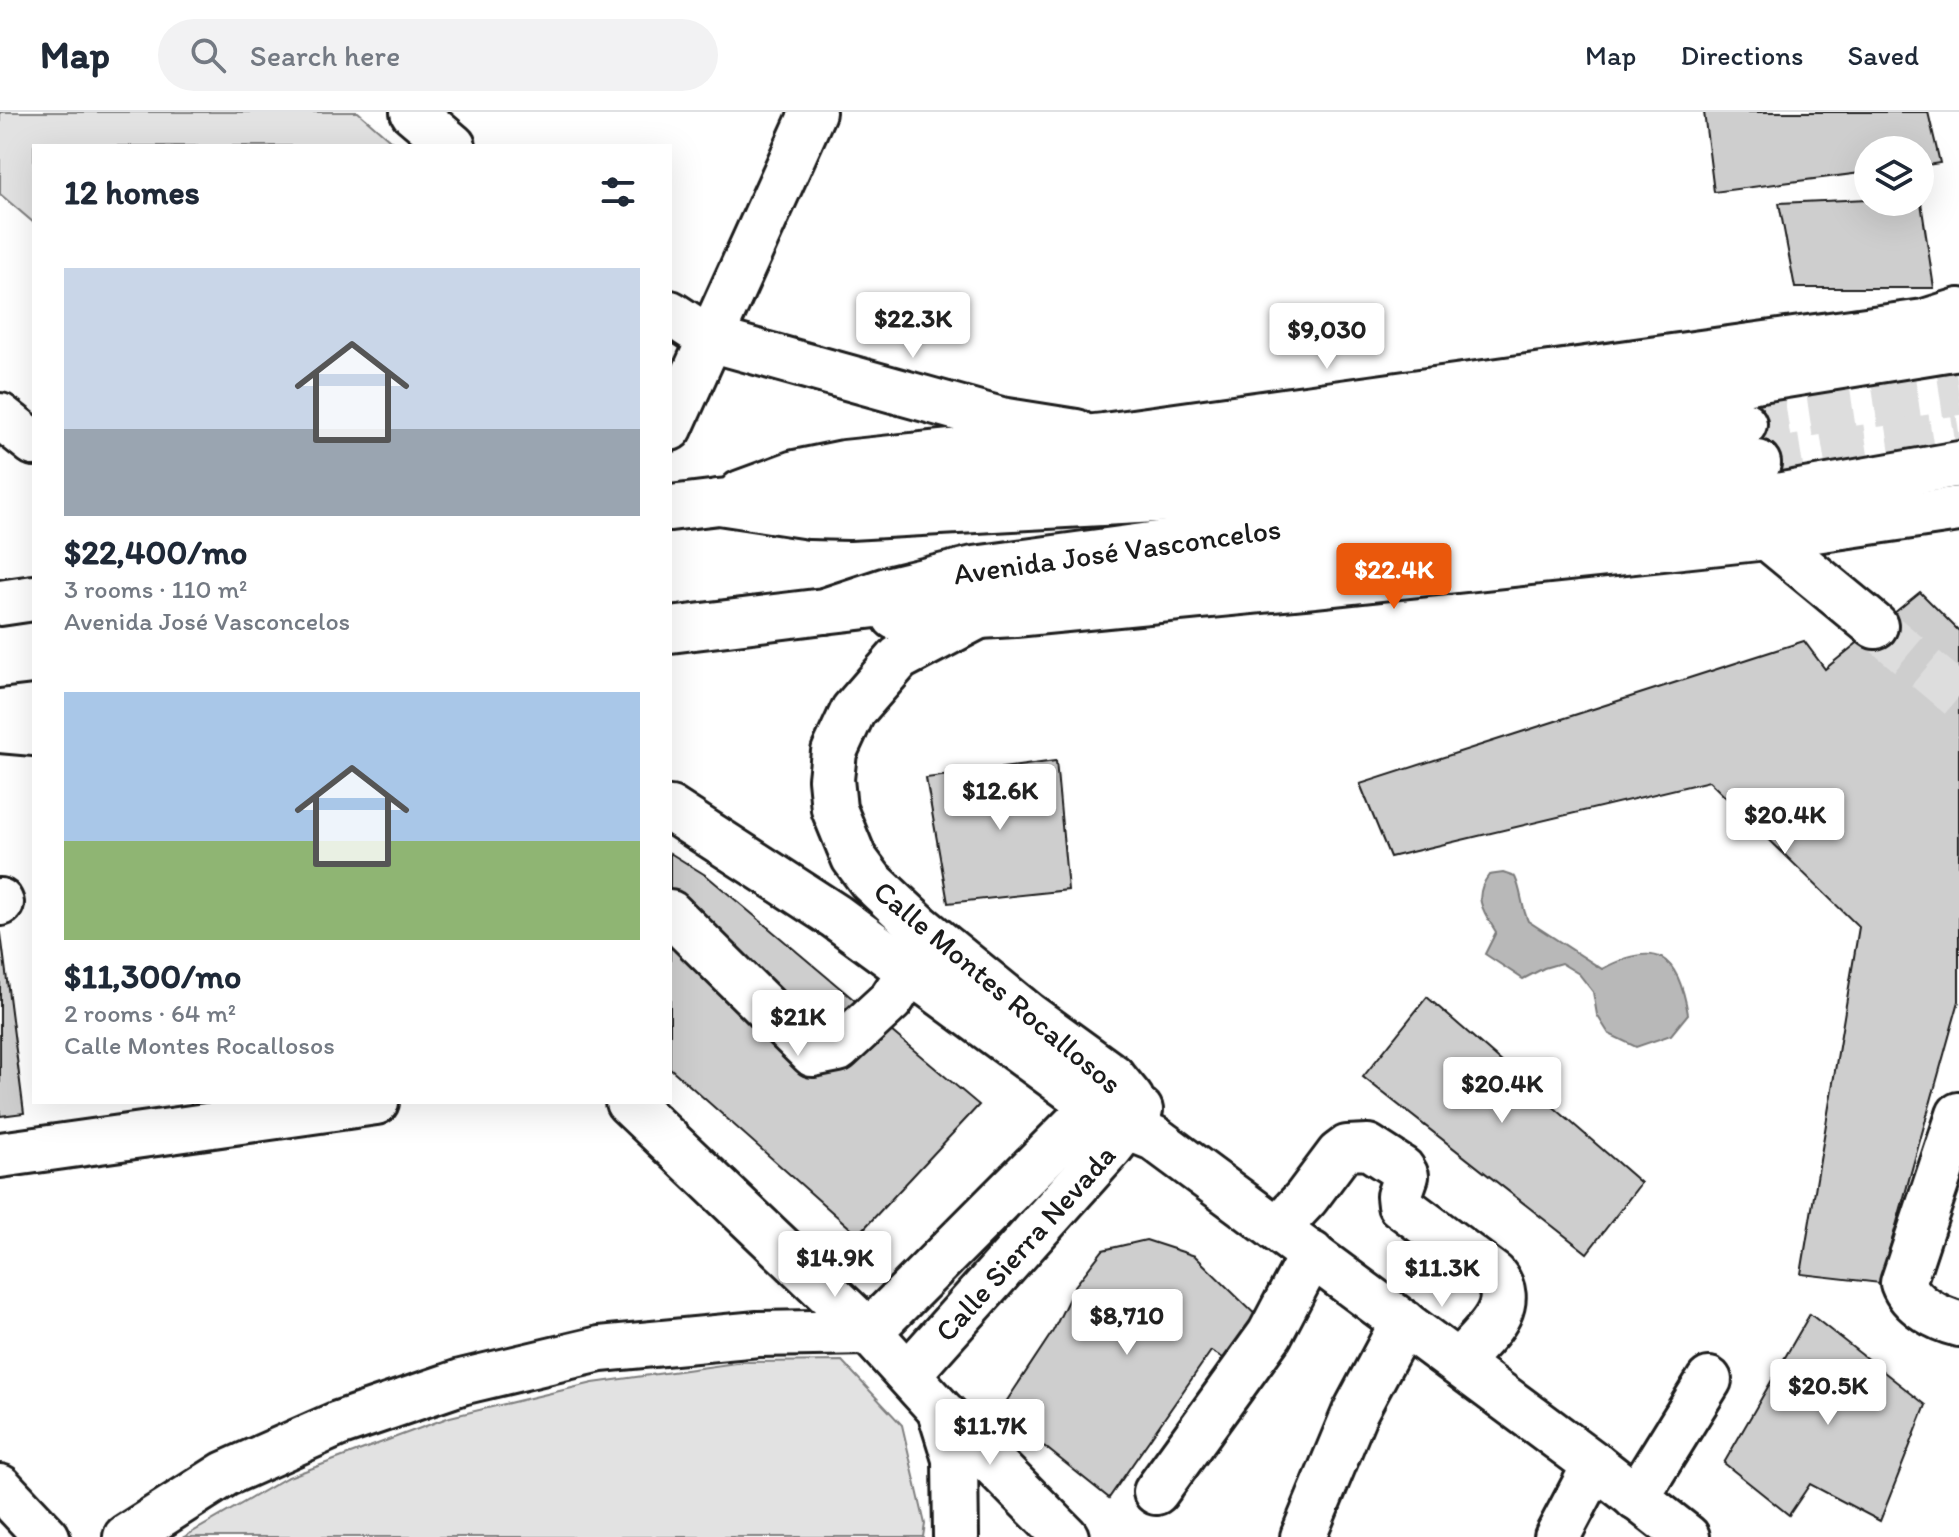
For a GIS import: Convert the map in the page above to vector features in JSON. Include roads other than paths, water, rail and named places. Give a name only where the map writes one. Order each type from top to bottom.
[{"type":"main road","points":[[413,112],[451,144]]},
{"type":"main road","points":[[672,424],[813,112]]},
{"type":"main road","points":[[719,502],[819,467],[1104,436],[1924,322],[1959,311]]},
{"type":"main road","points":[[672,314],[710,339],[1001,420],[1104,436]]},
{"type":"main road","points":[[719,502],[1251,451],[1712,387],[1959,347]]},
{"type":"main road","points":[[0,416],[32,441]]},
{"type":"main road","name":"Avenida José Vasconcelos","points":[[672,508],[719,502],[810,516],[849,517],[1211,497],[1751,443],[974,569],[887,590],[824,611],[672,630]]},
{"type":"main road","points":[[824,611],[1714,507],[1959,464]]},
{"type":"main road","points":[[824,611],[925,619],[977,617],[1767,537],[1959,509]]},
{"type":"main road","points":[[1767,537],[1875,626]]},
{"type":"main road","points":[[0,603],[32,598]]},
{"type":"main road","name":"Calle Montes Rocallosos","points":[[977,617],[899,658],[853,711],[834,752],[831,779],[834,809],[850,851],[871,881],[919,926],[1028,1015],[1125,1111]]},
{"type":"main road","points":[[0,712],[32,708]]},
{"type":"main road","points":[[0,730],[32,733]]},
{"type":"main road","name":"Calle Montes Rocallosos","points":[[672,811],[770,871],[910,971],[1125,1111],[1277,1229],[1595,1465],[1678,1534]]},
{"type":"main road","points":[[672,915],[813,1054],[838,1049],[891,1000],[910,971]]},
{"type":"main road","points":[[0,1155],[362,1104]]},
{"type":"main road","points":[[630,1104],[869,1332],[940,1410],[1066,1537]]},
{"type":"main road","name":"Calle Sierra Nevada","points":[[869,1332],[1125,1111]]},
{"type":"main road","name":"Calle Sierra Nevada","points":[[908,1374],[1125,1111]]},
{"type":"main road","points":[[1959,1115],[1903,1283],[1907,1291],[1938,1319],[1959,1324]]},
{"type":"main road","points":[[1277,1229],[1347,1148],[1368,1147],[1390,1160],[1406,1176],[1399,1196],[1400,1205],[1494,1275],[1505,1295],[1504,1306],[1498,1316],[1458,1363]]},
{"type":"main road","points":[[1156,1492],[1270,1334],[1312,1254]]},
{"type":"main road","points":[[1303,1537],[1355,1412],[1403,1322]]},
{"type":"main road","points":[[126,1537],[225,1474],[338,1424],[461,1382],[600,1349],[758,1334],[869,1332]]},
{"type":"main road","points":[[1636,1498],[1709,1380]]},
{"type":"main road","points":[[940,1410],[955,1459],[956,1537]]},
{"type":"main road","points":[[1557,1537],[1595,1465]]},
{"type":"main road","points":[[0,1487],[47,1537]]},
{"type":"tunnel","points":[[1744,424],[1959,393]]},
{"type":"tunnel","points":[[1758,463],[1959,432]]},
{"type":"tunnel","points":[[1875,626],[1959,697]]}]
